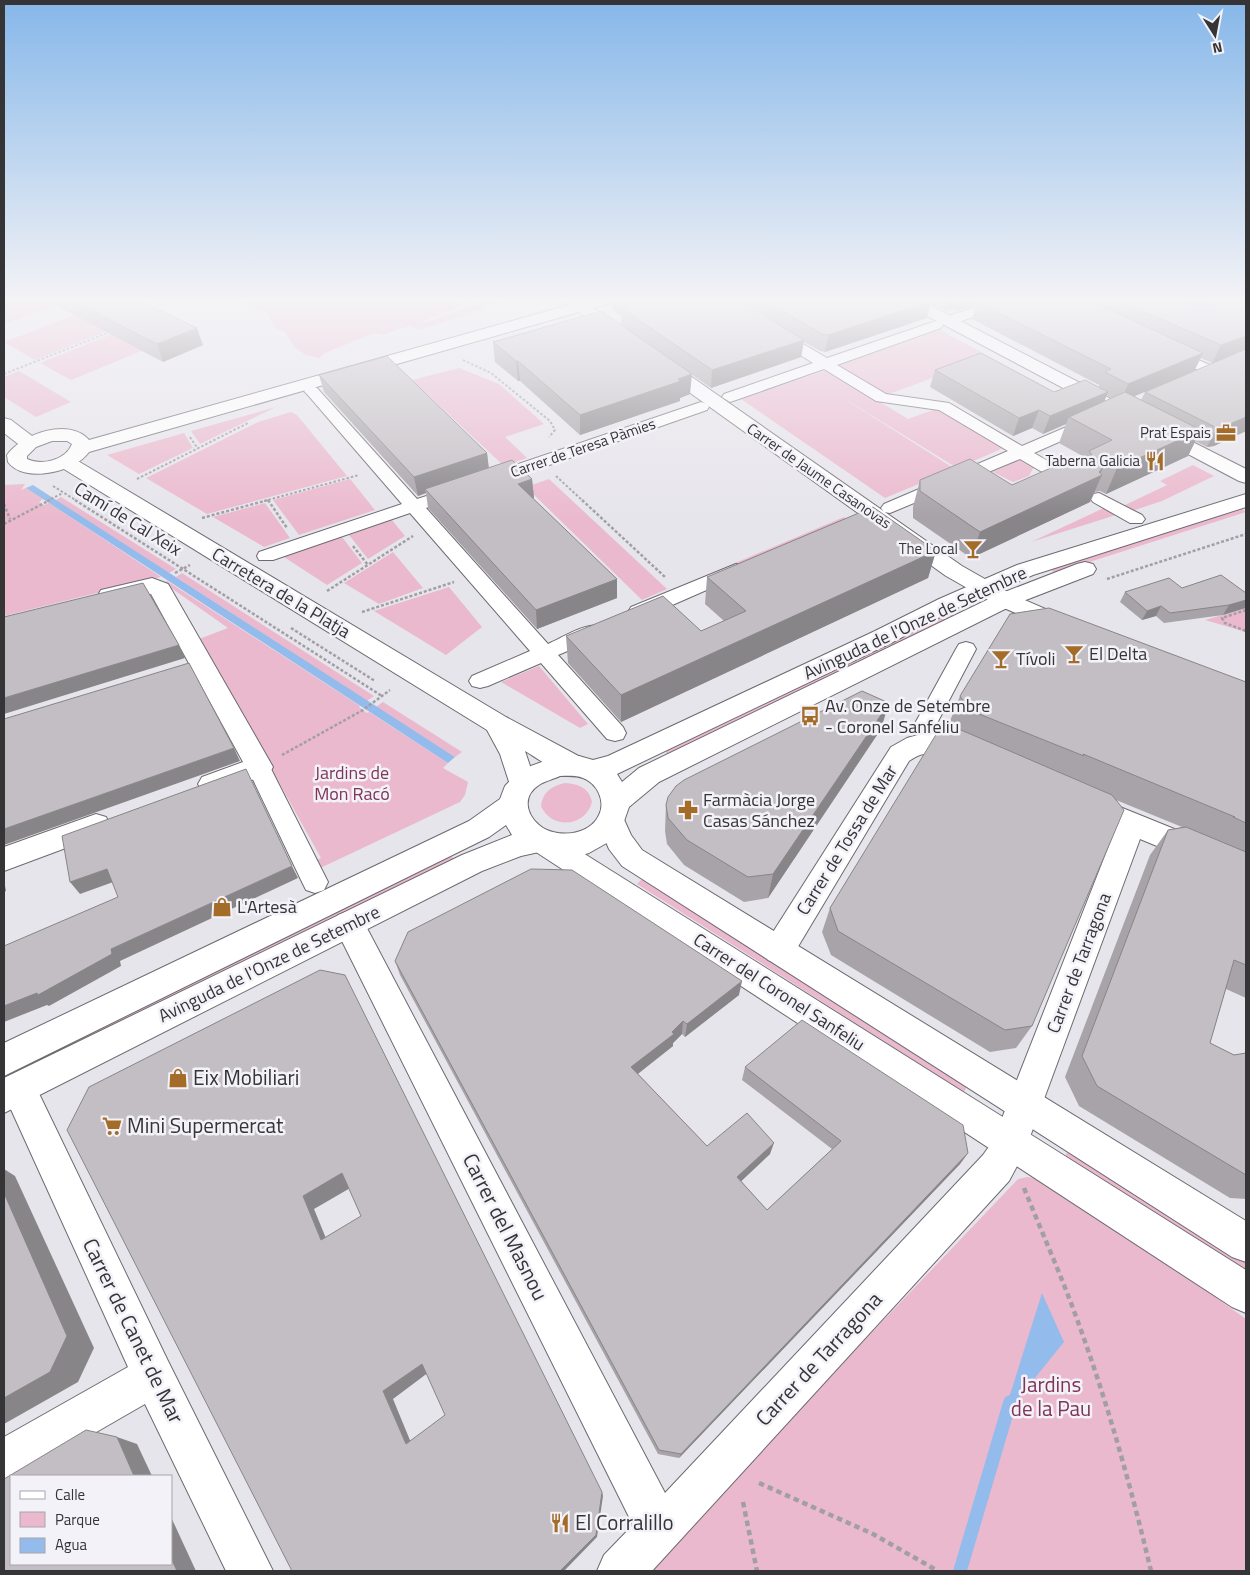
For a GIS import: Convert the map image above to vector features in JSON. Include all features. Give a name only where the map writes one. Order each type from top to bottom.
[{"type":"street","points":[[4,424],[16,457],[46,468],[73,449],[337,372]]},
{"type":"street","name":"Carrer de Jaume Casanovas","points":[[672,372],[947,566],[1004,600],[1084,633]]},
{"type":"street","points":[[730,397],[803,372]]},
{"type":"street","points":[[837,372],[882,398],[943,406],[1070,481]]},
{"type":"street","points":[[1038,372],[1113,413]]},
{"type":"street","points":[[1195,378],[1211,372]]},
{"type":"street","points":[[312,391],[615,733]]},
{"type":"street","name":"Carrer de Teresa Pàmies","points":[[266,556],[701,407]]},
{"type":"street","points":[[890,508],[1113,413]]},
{"type":"street","points":[[1144,423],[1246,477]]},
{"type":"street","points":[[16,457],[49,436],[73,449]]},
{"type":"street","name":"Carretera de la Platja","points":[[73,449],[497,724],[584,768]]},
{"type":"street","points":[[1099,498],[1136,520]]},
{"type":"street","name":"Avinguda de l'Onze de Setembre","points":[[584,768],[614,765],[982,588],[1044,564],[1246,500]]},
{"type":"street","name":"Avinguda de l'Onze de Setembre","points":[[614,812],[657,771],[1004,600],[1122,557],[1246,517]]},
{"type":"street","points":[[480,681],[756,562]]},
{"type":"street","points":[[86,601],[152,585],[160,590],[193,666],[259,767],[315,882]]},
{"type":"street","points":[[966,649],[924,735],[994,763]]},
{"type":"street","points":[[497,724],[513,754],[518,825],[524,833],[542,843],[562,846],[591,840],[603,832],[614,812],[613,790],[606,780],[584,768],[558,766],[544,769],[517,795]]},
{"type":"street","name":"Carrer de Tossa de Mar","points":[[779,950],[900,754],[924,735]]},
{"type":"street","points":[[186,793],[259,767]]},
{"type":"street","name":"Avinguda de l'Onze de Setembre","points":[[9,1082],[479,829],[517,795]]},
{"type":"street","points":[[1095,807],[1246,871]]},
{"type":"street","name":"Carrer del Coronel Sanfeliu","points":[[614,812],[618,841],[632,858],[1246,1243]]},
{"type":"street","points":[[4,859],[122,816]]},
{"type":"street","name":"Carrer de Tarragona","points":[[1026,1104],[1132,823]]},
{"type":"street","name":"Avinguda de l'Onze de Setembre","points":[[9,1082],[349,924],[482,858],[518,845],[542,843]]},
{"type":"street","name":"Carrer del Coronel Sanfeliu","points":[[542,843],[1011,1141],[1246,1294]]},
{"type":"street","name":"Carrer del Masnou","points":[[349,924],[660,1531]]},
{"type":"street","name":"Carrer de Canet de Mar","points":[[9,1082],[250,1571]]},
{"type":"street","points":[[1011,1141],[1026,1104]]},
{"type":"street","name":"Carrer de Tarragona","points":[[620,1571],[660,1531],[996,1168],[1011,1141]]},
{"type":"street","points":[[4,1461],[153,1376]]},
{"type":"path","points":[[488,372],[550,421],[555,430],[552,435],[529,446],[529,450],[682,593]]},
{"type":"path","points":[[137,479],[251,422]]},
{"type":"path","points":[[202,518],[382,469]]},
{"type":"path","name":"Camí de Cal Xeix","points":[[51,485],[382,696]]},
{"type":"path","points":[[4,524],[10,519],[63,493]]},
{"type":"path","points":[[268,500],[299,544]]},
{"type":"path","points":[[4,504],[10,519]]},
{"type":"path","points":[[327,591],[431,524]]},
{"type":"path","name":"Carretera de la Platja","points":[[186,562],[198,570]]},
{"type":"path","points":[[179,571],[190,565]]},
{"type":"path","points":[[197,578],[206,575]]},
{"type":"path","points":[[362,612],[476,575]]},
{"type":"path","points":[[1246,610],[1222,618],[1225,623],[1246,631]]},
{"type":"path","name":"Carretera de la Platja","points":[[283,623],[375,681]]},
{"type":"path","points":[[259,767],[363,710],[390,690]]},
{"type":"path","points":[[1023,1186],[1078,1321],[1110,1416],[1126,1468],[1151,1571]]},
{"type":"path","points":[[759,1483],[867,1530],[938,1571]]},
{"type":"path","points":[[743,1502],[757,1571]]},
{"type":"green space","points":[[20,372],[71,402],[36,417],[4,397],[4,377]]},
{"type":"green space","points":[[56,372],[92,372],[71,380]]},
{"type":"green space","points":[[445,372],[468,372],[499,384],[544,424],[505,437],[527,458],[504,466],[412,380]]},
{"type":"green space","points":[[823,372],[829,372],[908,419],[939,408],[1006,447],[957,468],[832,391],[955,469],[885,498],[741,399]]},
{"type":"green space","points":[[846,372],[950,372],[886,395]]},
{"type":"green space","points":[[276,407],[200,444],[191,431]]},
{"type":"green space","points":[[291,412],[297,415],[347,476],[207,514],[146,478],[258,422]]},
{"type":"green space","points":[[184,433],[193,448],[139,474],[107,455]]},
{"type":"green space","points":[[1024,458],[1035,465],[1029,476],[1013,482],[993,472]]},
{"type":"green space","points":[[1193,465],[1214,476],[1162,501],[1132,511],[1123,506],[1167,485],[1160,481]]},
{"type":"green space","points":[[350,479],[375,510],[299,535],[273,500]]},
{"type":"green space","points":[[549,479],[667,589],[642,600],[526,487]]},
{"type":"green space","points":[[25,484],[21,490],[26,488],[43,499],[39,502],[44,505],[49,503],[161,577],[4,616],[4,485]]},
{"type":"green space","points":[[61,497],[176,569],[169,573],[56,500]]},
{"type":"green space","points":[[265,503],[290,538],[264,547],[213,517]]},
{"type":"green space","points":[[1106,507],[1119,514],[1031,542]]},
{"type":"green space","points":[[1241,508],[1246,512],[1055,573],[1049,568]]},
{"type":"green space","points":[[844,517],[847,520],[684,589],[681,586]]},
{"type":"green space","points":[[392,520],[405,536],[368,559],[349,535]]},
{"type":"green space","points":[[342,537],[362,563],[327,585],[284,557]]},
{"type":"green space","points":[[393,552],[423,588],[379,604],[344,583]]},
{"type":"green space","points":[[182,573],[374,696],[367,701],[176,577]]},
{"type":"green space","name":"Jardins de Mon Racó","points":[[167,581],[360,706],[367,713],[369,712],[448,763],[443,768],[468,782],[465,795],[460,802],[314,871],[311,863],[321,858],[199,639],[228,628],[164,583]]},
{"type":"green space","points":[[449,587],[482,627],[446,655],[374,611]]},
{"type":"green space","points":[[1246,608],[1246,632],[1205,620]]},
{"type":"green space","points":[[948,611],[955,616],[669,756],[663,749]]},
{"type":"green space","points":[[539,666],[588,724],[580,728],[501,682]]},
{"type":"green space","points":[[383,702],[462,752],[455,757],[376,707]]},
{"type":"green space","points":[[565,783],[575,784],[583,788],[591,797],[592,802],[588,810],[583,817],[576,821],[560,822],[552,819],[541,806],[544,796],[549,790]]},
{"type":"green space","points":[[448,854],[457,861],[4,1083],[4,1068]]},
{"type":"green space","points":[[643,878],[968,1084],[964,1092],[637,884]]},
{"type":"green space","points":[[1069,1148],[1246,1261],[1246,1273],[1065,1157]]},
{"type":"green space","name":"Jardins de la Pau","points":[[1035,1178],[1190,1279],[1246,1319],[1246,1571],[649,1571],[737,1474],[1018,1179]]},
{"type":"water","points":[[33,485],[455,757],[448,763],[26,488]]},
{"type":"water","points":[[1042,1293],[1064,1342],[1014,1404],[1008,1401]]},
{"type":"building","points":[[332,372],[403,372],[487,453],[414,477],[319,375]]},
{"type":"building","points":[[530,372],[688,372],[692,374],[678,379],[681,381],[580,415]]},
{"type":"building","points":[[938,372],[1016,372],[1054,392],[1085,380],[1108,392],[1050,416],[1039,410],[1019,418]]},
{"type":"building","points":[[1106,372],[1158,372],[1128,384]]},
{"type":"building","points":[[1193,372],[1246,372],[1246,417],[1217,428],[1145,392]]},
{"type":"building","points":[[1125,392],[1201,430],[1117,468],[1111,465],[1104,466],[1099,472],[1102,475],[980,532],[920,491],[920,480],[970,459],[1012,485],[1071,459],[1087,461],[1092,455],[1089,451],[1112,440],[1069,417]]},
{"type":"building","points":[[512,460],[532,479],[518,484],[617,579],[536,610],[425,489]]},
{"type":"building","points":[[873,507],[936,551],[621,695],[566,636],[663,596],[701,631],[746,611],[707,577]]},
{"type":"building","points":[[1221,575],[1246,593],[1246,600],[1229,605],[1170,613],[1161,606],[1147,611],[1125,592],[1169,578],[1182,588]]},
{"type":"building","points":[[143,583],[179,645],[4,698],[4,617]]},
{"type":"building","points":[[1049,608],[1246,682],[1246,823],[1083,754],[1084,756],[969,710],[960,696],[1010,614]]},
{"type":"building","points":[[189,663],[234,748],[4,829],[4,719]]},
{"type":"building","points":[[862,691],[889,703],[773,874],[748,877],[687,840],[668,818],[666,805],[668,797],[676,786],[684,780]]},
{"type":"building","points":[[961,730],[1112,795],[1124,810],[1032,1026],[1005,1030],[838,931],[830,908],[937,733]]},
{"type":"building","points":[[246,769],[292,866],[111,949],[112,954],[38,995],[37,993],[4,1006],[4,946],[118,897],[107,869],[70,882],[62,836]]},
{"type":"building","points":[[1186,827],[1246,852],[1246,965],[1234,960],[1210,1043],[1234,1055],[1246,1053],[1246,1175],[1097,1086],[1082,1056],[1168,830]]},
{"type":"building","points":[[531,869],[572,870],[742,981],[687,1024],[683,1021],[672,1032],[674,1034],[631,1067],[707,1146],[747,1113],[774,1143],[737,1177],[767,1210],[841,1141],[745,1067],[802,1020],[963,1125],[968,1153],[681,1454],[659,1450],[395,961],[408,932]]},
{"type":"building","points":[[320,970],[345,975],[602,1492],[596,1535],[560,1571],[292,1571],[67,1130],[89,1087]],"holes":[[[342,1173],[361,1216],[321,1240],[303,1196]],[[422,1364],[445,1415],[406,1444],[383,1391]]]},
{"type":"building","points":[[4,1193],[67,1336],[50,1372],[4,1398]]},
{"type":"building","points":[[86,1430],[117,1437],[134,1475],[11,1475]]},
{"type":"building","points":[[10,1475],[10,1565],[172,1565],[172,1560],[177,1571],[4,1571],[4,1479]]},
{"type":"waterway","points":[[960,1571],[1010,1402]]},
{"type":"place","name":"Prat Espais","points":[[1226,433]]},
{"type":"place","name":"Taberna Galicia","points":[[1155,461]]},
{"type":"place","name":"The Local","points":[[973,549]]},
{"type":"place","name":"El Delta","points":[[1074,654]]},
{"type":"place","name":"Tívoli","points":[[1001,659]]},
{"type":"place","name":"Av. Onze de Setembre - Coronel Sanfeliu","points":[[810,716]]},
{"type":"place","name":"Farmàcia Jorge Casas Sánchez","points":[[688,810]]},
{"type":"place","name":"L'Artesà","points":[[222,907]]},
{"type":"place","name":"Eix Mobiliari","points":[[178,1078]]},
{"type":"place","name":"Mini Supermercat","points":[[112,1126]]},
{"type":"place","name":"El Corralillo","points":[[560,1523]]}]
